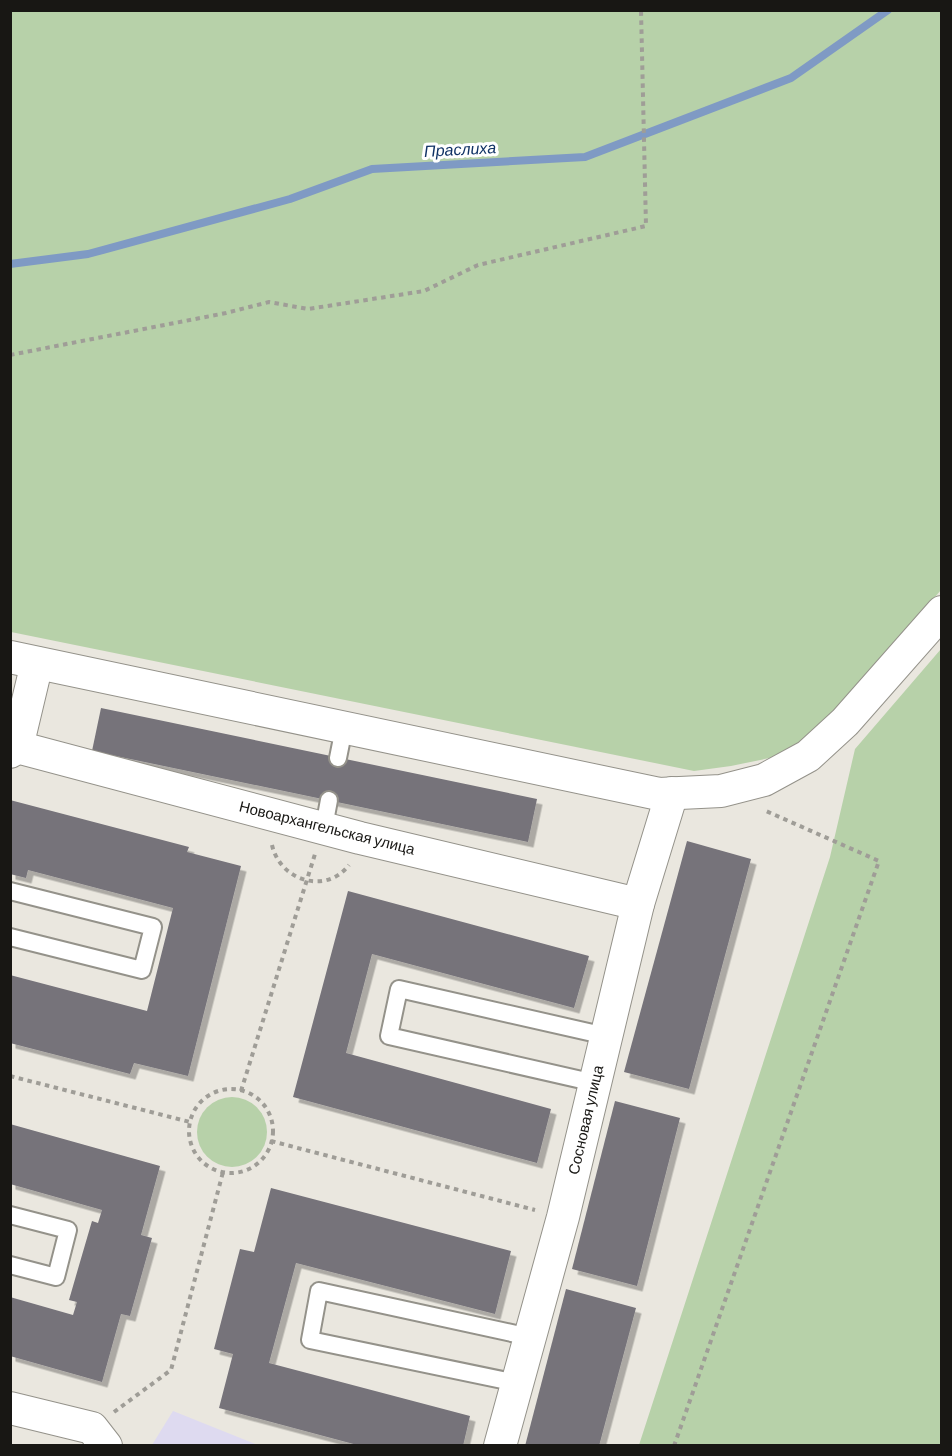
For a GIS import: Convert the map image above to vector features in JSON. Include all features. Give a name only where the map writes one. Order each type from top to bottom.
[{"type":"street","points":[[14,749],[24,660],[659,794],[721,791],[764,780],[808,756],[845,722],[942,612]]},
{"type":"street","name":"Новоархангельская улица","points":[[14,749],[277,816],[326,814],[360,838],[638,903]]},
{"type":"street","name":"Сосновая улица","points":[[500,1446],[563,1217],[638,903],[672,794]]},
{"type":"street","points":[[10,1408],[99,1437]]},
{"type":"lane","points":[[338,758],[344,728]]},
{"type":"lane","points":[[10,891],[153,927],[142,970],[10,937]]},
{"type":"lane","points":[[595,1083],[389,1036],[399,989],[606,1036]]},
{"type":"lane","points":[[10,1215],[68,1230],[56,1277],[10,1265]]},
{"type":"lane","points":[[517,1383],[310,1340],[320,1291],[530,1337]]},
{"type":"path","points":[[10,355],[226,313],[269,302],[309,309],[424,291],[478,265],[646,226],[641,10]]},
{"type":"path","points":[[674,1446],[879,861],[721,791]]},
{"type":"path","points":[[241,1091],[326,814]]},
{"type":"path","points":[[277,816],[272,831],[272,848],[279,863],[291,875],[306,881],[326,881],[344,872],[356,857],[360,838]]},
{"type":"path","points":[[10,1076],[190,1122]]},
{"type":"path","points":[[221,1090],[241,1091],[251,1094],[263,1104],[271,1117],[273,1132],[270,1148],[261,1160],[249,1169],[234,1173],[223,1172],[205,1164],[195,1152],[190,1138],[190,1122],[196,1108],[207,1097],[221,1090]]},
{"type":"path","points":[[271,1142],[563,1217]]},
{"type":"path","points":[[99,1437],[171,1370],[223,1172]]},
{"type":"shaded area","points":[[173,1411],[258,1445],[152,1445]]},
{"type":"green space","points":[[10,11],[941,11],[941,590],[864,680],[815,732],[779,756],[694,771],[11,632]]},
{"type":"green space","points":[[941,649],[941,1445],[639,1445],[830,857],[855,749]]},
{"type":"green space","points":[[232,1097],[245,1100],[257,1107],[264,1119],[267,1132],[264,1145],[257,1157],[245,1164],[232,1167],[219,1164],[207,1157],[200,1145],[197,1132],[200,1119],[207,1107],[219,1100]]},
{"type":"building","points":[[101,708],[537,799],[528,842],[92,751]]},
{"type":"building","points":[[10,800],[189,847],[187,852],[241,866],[188,1076],[134,1063],[130,1074],[10,1043],[10,975],[147,1011],[173,908],[28,870],[26,878],[10,874]]},
{"type":"building","points":[[687,841],[751,859],[689,1089],[624,1072]]},
{"type":"building","points":[[348,891],[589,956],[574,1008],[372,954],[346,1053],[551,1109],[537,1163],[293,1097]]},
{"type":"building","points":[[615,1101],[680,1118],[637,1286],[572,1269]]},
{"type":"building","points":[[10,1124],[160,1166],[141,1235],[152,1238],[130,1316],[121,1314],[102,1382],[10,1356],[10,1297],[73,1315],[77,1302],[69,1300],[92,1221],[98,1223],[102,1210],[10,1184]]},
{"type":"building","points":[[271,1188],[511,1251],[495,1314],[296,1263],[269,1363],[470,1416],[463,1446],[361,1446],[219,1408],[233,1354],[214,1349],[240,1249],[254,1252]]},
{"type":"building","points":[[566,1289],[636,1308],[599,1446],[525,1446]]},
{"type":"waterway","name":"Праслиха","points":[[10,264],[88,254],[290,199],[372,169],[585,157],[791,78],[888,10]]}]
